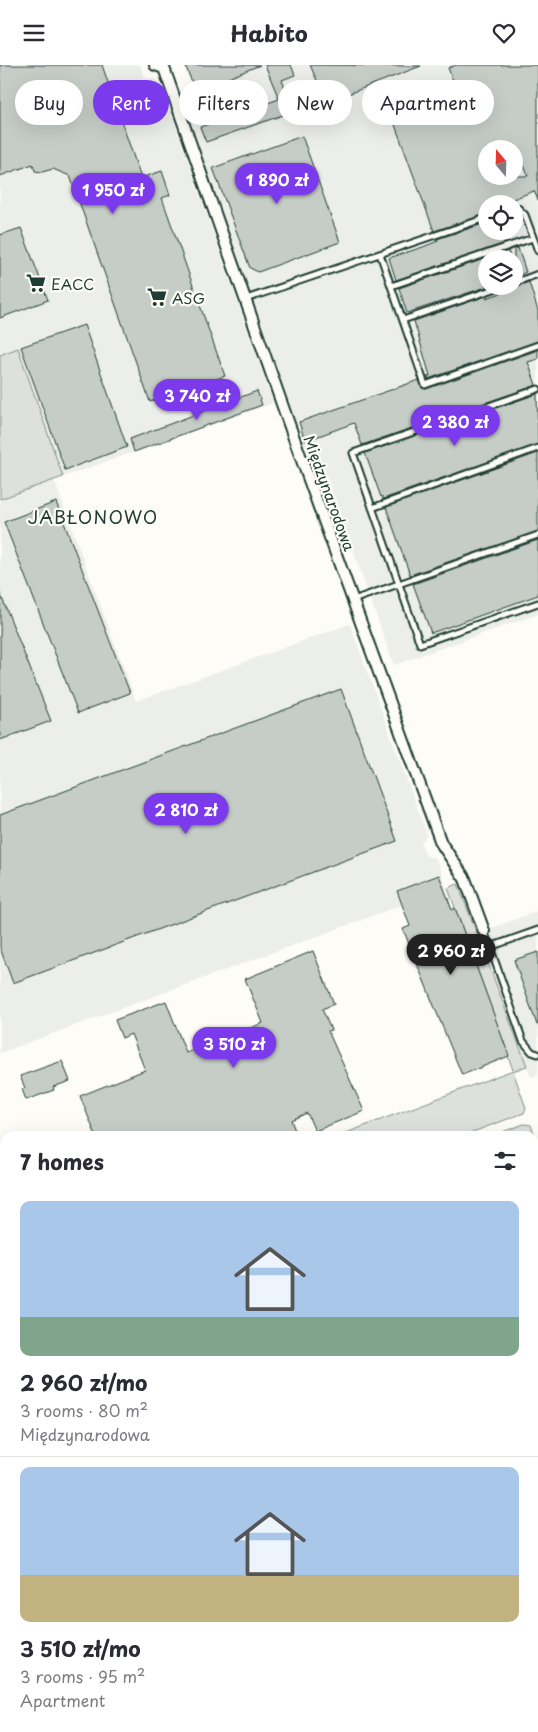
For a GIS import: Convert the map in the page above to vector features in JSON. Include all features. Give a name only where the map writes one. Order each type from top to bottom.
[{"type":"street","name":"Międzynarodowa","points":[[156,65],[164,68],[441,843],[465,879],[484,931]]},
{"type":"lane","points":[[523,213],[538,251]]},
{"type":"lane","points":[[245,299],[478,221]]},
{"type":"lane","points":[[391,286],[533,238]]},
{"type":"lane","points":[[380,254],[425,385],[538,345]]},
{"type":"lane","points":[[523,280],[538,274]]},
{"type":"lane","points":[[403,320],[478,294]]},
{"type":"lane","points":[[538,389],[353,453],[420,644],[538,603]]},
{"type":"lane","points":[[372,508],[538,448]]},
{"type":"lane","points":[[353,600],[538,535]]},
{"type":"lane","points":[[490,947],[538,930]]},
{"type":"lane","points":[[484,931],[523,1041],[532,1052],[538,1055]]},
{"type":"shaded area","name":"ASG","points":[[0,65],[140,65],[144,77],[156,80],[93,80],[93,125],[169,125],[169,107],[273,403],[63,477],[18,349],[0,355]]},
{"type":"shaded area","points":[[184,65],[538,65],[538,614],[394,665],[315,444],[303,448],[291,418],[245,279],[188,125],[268,125],[268,80],[190,80]]},
{"type":"shaded area","points":[[18,348],[63,477],[0,499],[0,355]]},
{"type":"shaded area","points":[[54,480],[136,701],[350,624],[427,835],[421,843],[426,856],[436,858],[451,900],[406,916],[402,905],[0,1053],[0,499]]},
{"type":"shaded area","points":[[458,884],[527,1066],[513,1071],[526,1108],[524,1113],[475,1131],[351,1131],[513,1070],[448,888]]},
{"type":"shaded area","points":[[538,911],[538,1074],[531,1077],[478,934]]},
{"type":"shaded area","points":[[524,1124],[531,1125],[533,1131],[505,1131]]},
{"type":"building","points":[[0,65],[102,65],[107,80],[93,80],[93,125],[123,125],[141,178],[162,171],[170,195],[162,198],[225,376],[150,402],[70,176],[53,169],[42,172],[35,171],[33,164],[0,176]]},
{"type":"building","points":[[185,65],[260,65],[224,80],[191,80]]},
{"type":"building","points":[[265,65],[291,65],[295,75],[278,80],[278,97]]},
{"type":"building","points":[[310,65],[421,66],[384,80],[362,80],[362,89],[352,92],[352,80],[317,80]]},
{"type":"building","points":[[456,65],[538,65],[538,200],[534,191],[523,195],[478,195],[478,217],[434,231],[395,125],[494,125],[494,80],[453,80],[448,68]]},
{"type":"building","points":[[278,99],[278,117],[268,120],[268,103]]},
{"type":"building","points":[[206,125],[254,125],[206,142],[200,127]]},
{"type":"building","points":[[302,136],[340,242],[258,272],[250,268],[213,168]]},
{"type":"building","points":[[478,226],[478,240],[504,240],[505,243],[484,250],[478,250],[478,252],[396,280],[389,258],[423,247],[438,241],[437,239]]},
{"type":"building","points":[[21,228],[48,300],[0,318],[0,235]]},
{"type":"building","points":[[478,261],[478,290],[407,313],[399,288]]},
{"type":"building","points":[[523,263],[526,272],[523,274]]},
{"type":"building","points":[[529,282],[538,311],[538,341],[428,379],[427,377],[430,376],[414,321],[486,296],[486,298],[495,295],[523,295],[523,284]]},
{"type":"building","points":[[84,325],[127,447],[65,470],[21,347]]},
{"type":"building","points":[[538,350],[538,359],[528,362],[536,385],[534,386],[362,445],[354,423],[305,441],[299,422],[419,380],[422,388],[426,389]]},
{"type":"building","points":[[257,391],[262,405],[134,452],[130,439]]},
{"type":"building","points":[[537,394],[538,444],[383,499],[381,497],[365,453]]},
{"type":"building","points":[[538,453],[538,531],[410,575],[386,507]]},
{"type":"building","points":[[56,502],[130,693],[78,713],[4,522]]},
{"type":"building","points":[[538,540],[538,595],[431,633],[413,584]]},
{"type":"building","points":[[0,593],[51,721],[0,740]]},
{"type":"building","points":[[341,689],[397,841],[13,983],[0,948],[0,815]]},
{"type":"building","points":[[439,875],[452,910],[455,908],[509,1056],[462,1075],[403,929],[410,926],[397,891]]},
{"type":"building","points":[[313,951],[334,1004],[322,1009],[331,1030],[328,1031],[364,1111],[315,1131],[307,1113],[291,1120],[295,1131],[94,1131],[80,1096],[145,1070],[131,1034],[122,1038],[115,1020],[166,1001],[186,1053],[263,1023],[245,979]]},
{"type":"building","points":[[538,952],[538,1025],[537,1025],[514,960]]},
{"type":"building","points":[[62,1061],[70,1081],[53,1087],[54,1090],[26,1100],[22,1089],[25,1088],[20,1076]]},
{"type":"place","name":"EACC","points":[[36,283]]},
{"type":"place","name":"ASG","points":[[157,297]]},
{"type":"district","name":"JABŁONOWO","points":[[93,516]]}]
